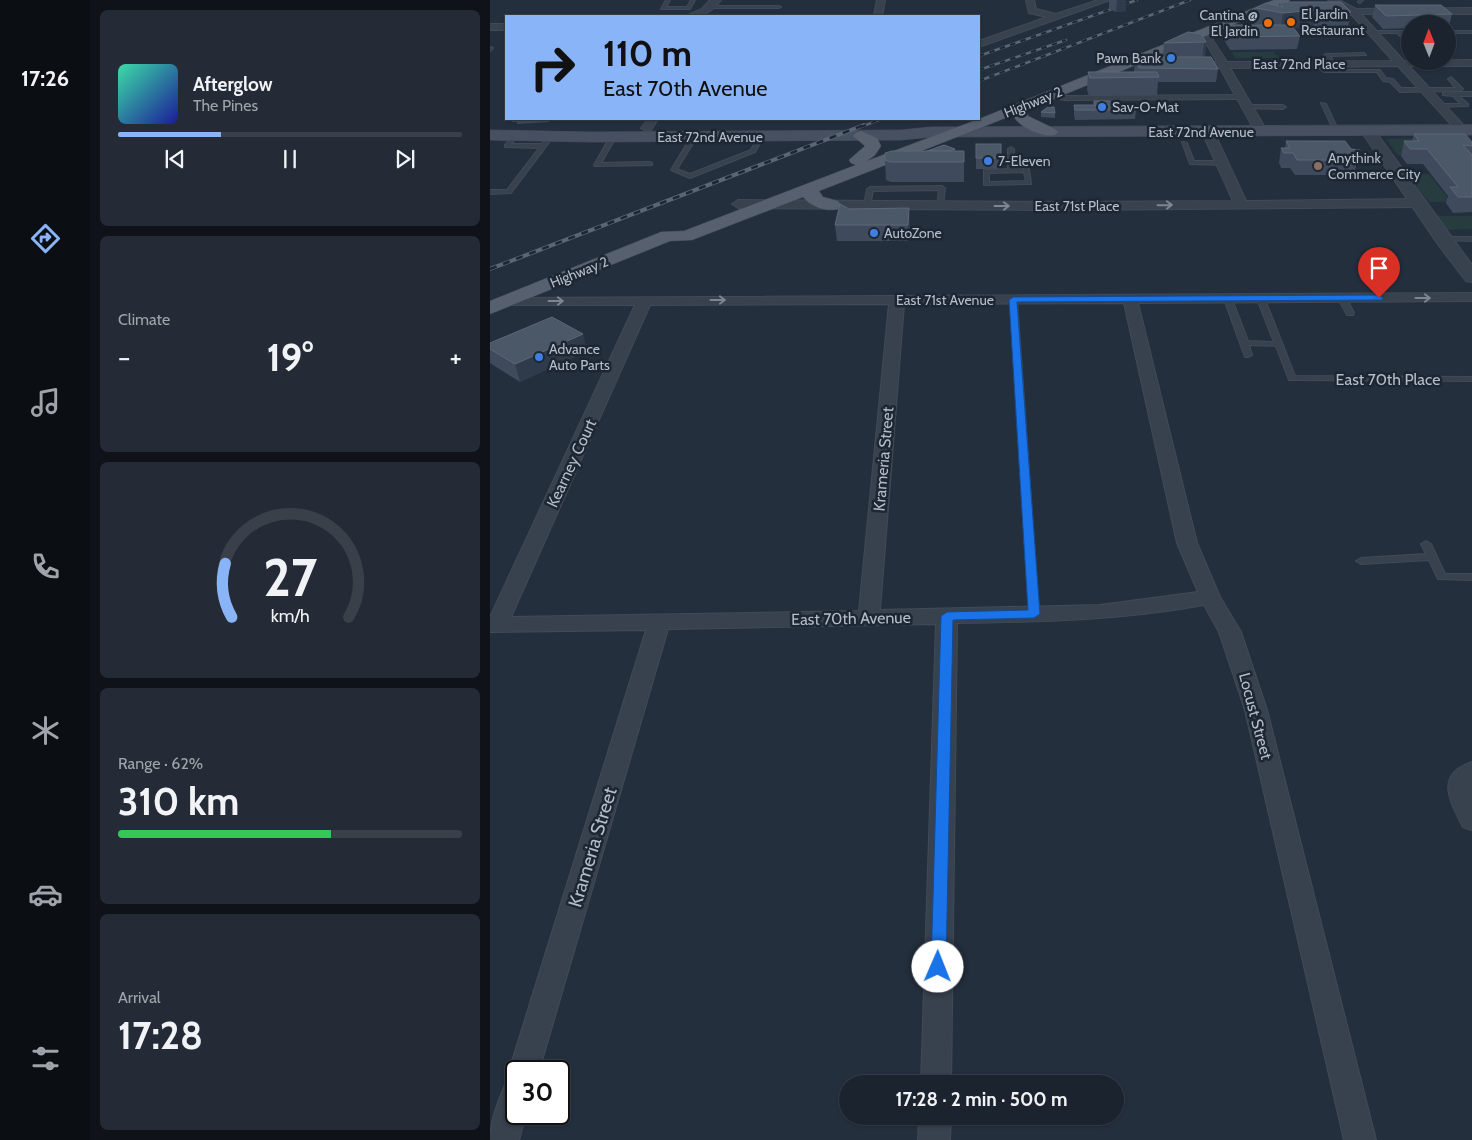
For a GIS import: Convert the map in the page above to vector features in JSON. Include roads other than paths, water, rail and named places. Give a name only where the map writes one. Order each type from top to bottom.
[{"type":"main road","name":"Highway 2","points":[[980,114],[1261,0]]},
{"type":"main road","name":"Highway 2","points":[[980,119],[1021,107],[1284,0]]},
{"type":"main road","points":[[1021,107],[1019,112],[1024,120],[1050,132]]},
{"type":"main road","name":"Highway 2","points":[[499,305],[667,236],[686,236],[810,189],[961,125],[978,120]]},
{"type":"main road","name":"East 72nd Avenue","points":[[490,134],[650,124],[894,127],[931,132]]},
{"type":"main road","name":"East 72nd Avenue","points":[[490,134],[516,135],[547,141],[613,137],[901,135],[931,132],[961,125],[1050,132],[1467,130]]},
{"type":"main road","name":"Highway 2","points":[[667,236],[669,230],[931,132]]},
{"type":"main road","points":[[857,160],[869,152],[873,146],[871,141],[861,136]]},
{"type":"main road","points":[[810,189],[812,197],[819,203],[832,205]]},
{"type":"street","points":[[878,15],[881,0]]},
{"type":"street","points":[[1030,0],[1032,11],[1056,17]]},
{"type":"street","points":[[980,44],[1106,0]]},
{"type":"street","points":[[1332,0],[1354,12],[1401,63]]},
{"type":"street","points":[[695,15],[706,11],[714,3]]},
{"type":"street","points":[[1336,12],[1472,11]]},
{"type":"street","points":[[490,28],[505,27]]},
{"type":"street","points":[[1197,34],[1209,41],[1261,131]]},
{"type":"street","name":"East 72nd Place","points":[[1176,65],[1401,63]]},
{"type":"street","name":"East 72nd Place","points":[[1456,63],[1472,63]]},
{"type":"street","points":[[1125,65],[1156,65]]},
{"type":"street","points":[[1407,70],[1439,106],[1467,130]]},
{"type":"street","points":[[1368,131],[1442,239],[1472,277]]},
{"type":"street","points":[[1208,132],[1241,204]]},
{"type":"street","name":"East 71st Place","points":[[738,204],[947,206],[1417,202]]},
{"type":"street","name":"East 71st Avenue","points":[[499,305],[645,300],[1472,297]]},
{"type":"street","name":"Locust Street","points":[[1130,299],[1187,544],[1210,597],[1230,632],[1256,710],[1360,1140]]},
{"type":"street","name":"Kearney Court","points":[[493,625],[645,300]]},
{"type":"street","name":"Krameria Street","points":[[869,618],[897,300]]},
{"type":"street","name":"East 70th Avenue","points":[[493,625],[659,624],[1034,614],[1172,605],[1210,597]]},
{"type":"street","points":[[936,1075],[947,616]]},
{"type":"street","name":"Krameria Street","points":[[527,1060],[659,624]]},
{"type":"street","points":[[1471,772],[1464,775],[1459,781],[1459,788],[1472,820]]},
{"type":"street","points":[[503,1140],[507,1125]]},
{"type":"street","points":[[934,1140],[935,1125]]},
{"type":"lane","points":[[668,0],[663,8],[688,8],[693,0]]},
{"type":"lane","points":[[714,3],[779,7]]},
{"type":"lane","points":[[1372,32],[1398,32],[1401,35]]},
{"type":"lane","points":[[1456,32],[1472,32]]},
{"type":"lane","points":[[1333,64],[1326,54],[1364,54]]},
{"type":"lane","points":[[1318,64],[1324,71],[1378,71],[1385,80],[1391,80],[1400,90],[1472,94]]},
{"type":"lane","points":[[1451,79],[1460,88]]},
{"type":"lane","points":[[1427,92],[1472,88]]},
{"type":"lane","points":[[1439,106],[1466,105],[1454,94]]},
{"type":"lane","points":[[1049,96],[1065,98],[1242,97]]},
{"type":"lane","points":[[1323,104],[1337,131]]},
{"type":"lane","points":[[1247,107],[1283,107]]},
{"type":"lane","points":[[694,137],[674,170],[690,176],[753,151],[761,136]]},
{"type":"lane","points":[[613,137],[597,165],[650,164]]},
{"type":"lane","points":[[490,192],[509,192],[547,141]]},
{"type":"lane","points":[[1184,143],[1192,163],[1223,163]]},
{"type":"lane","points":[[1011,149],[1011,170]]},
{"type":"lane","points":[[1011,170],[1027,170],[1029,184],[986,184],[986,171],[1011,170]]},
{"type":"lane","points":[[1442,239],[1472,239]]},
{"type":"lane","points":[[1342,298],[1350,313]]},
{"type":"lane","points":[[1228,299],[1248,355]]},
{"type":"lane","points":[[1245,343],[1278,344],[1261,299]]},
{"type":"lane","points":[[1013,300],[1034,614]]},
{"type":"lane","name":"East 70th Place","points":[[1278,344],[1292,378],[1472,379]]},
{"type":"lane","points":[[1426,544],[1442,577],[1472,577]]},
{"type":"lane","points":[[1360,560],[1432,557]]},
{"type":"railway","points":[[980,56],[1137,0]]},
{"type":"railway","points":[[980,81],[1190,0]]},
{"type":"railway","points":[[980,70],[1066,40]]},
{"type":"railway","points":[[861,127],[878,120]]},
{"type":"railway","points":[[490,269],[864,125]]},
{"type":"place","name":"El Jardin Restaurant","points":[[1291,22]]},
{"type":"place","name":"Cantina @ El Jardin","points":[[1268,23]]},
{"type":"place","name":"Pawn Bank","points":[[1171,58]]},
{"type":"place","name":"Sav-O-Mat","points":[[1102,107]]},
{"type":"place","name":"7-Eleven","points":[[988,161]]},
{"type":"place","name":"Anythink Commerce City","points":[[1318,166]]},
{"type":"place","name":"AutoZone","points":[[874,233]]},
{"type":"place","name":"Advance Auto Parts","points":[[539,357]]}]
